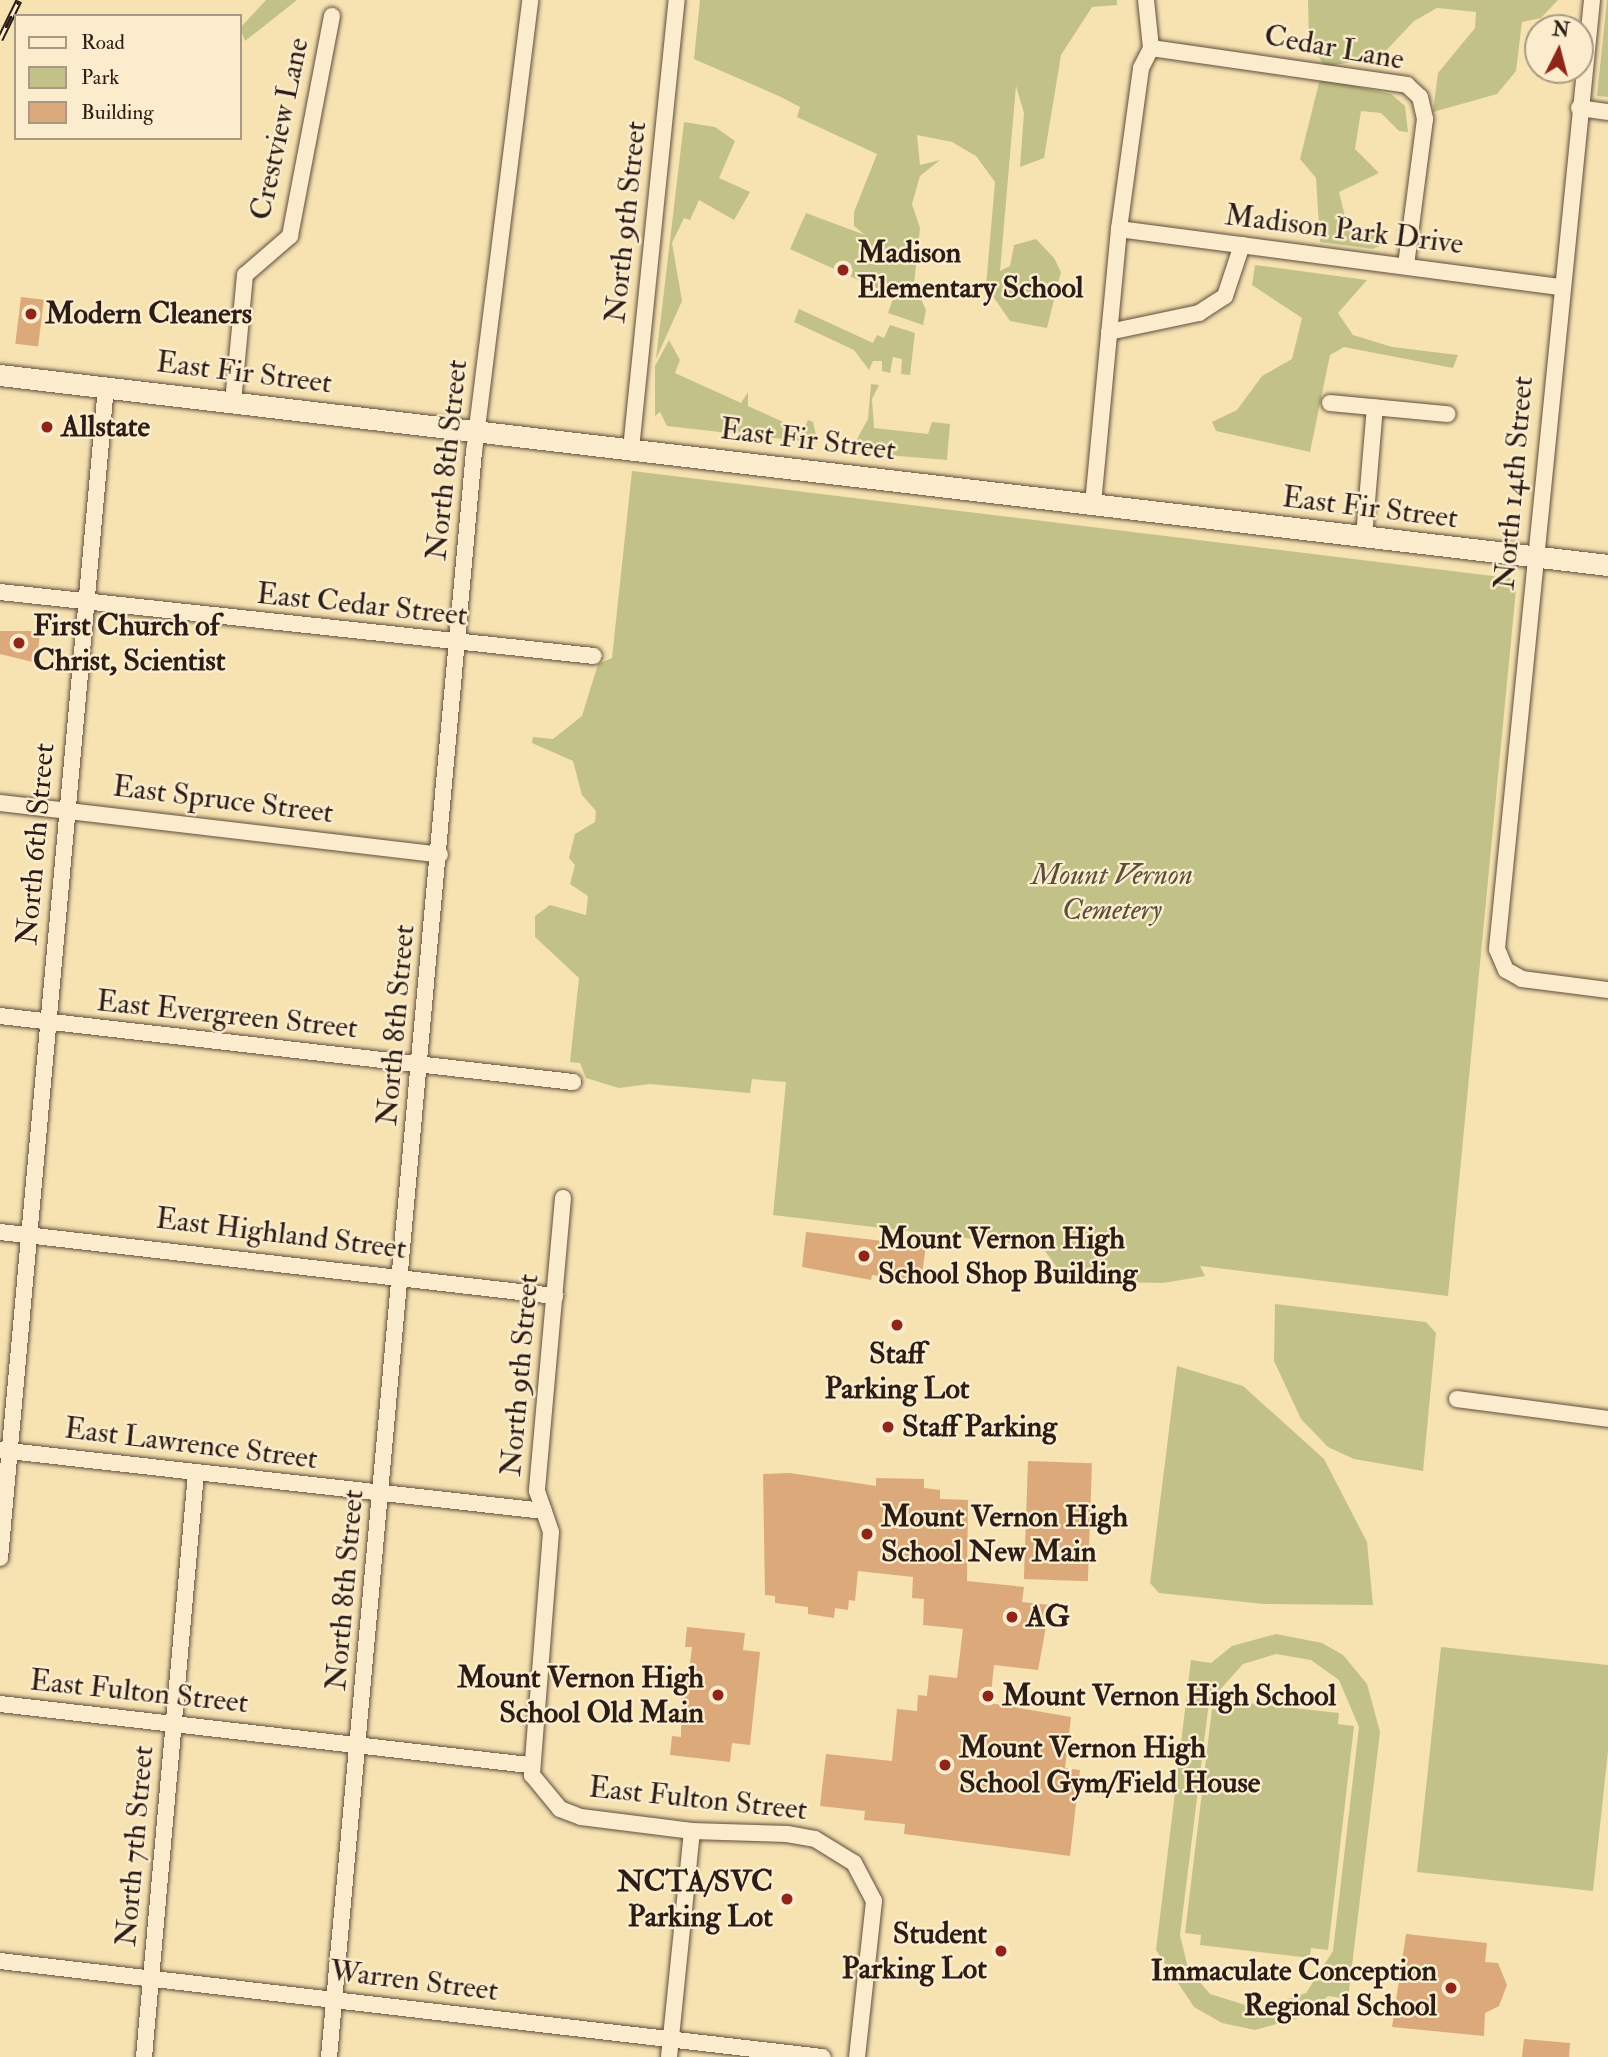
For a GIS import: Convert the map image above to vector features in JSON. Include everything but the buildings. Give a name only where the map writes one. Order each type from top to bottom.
[{"type":"street","name":"North 8th Street","points":[[329,2057],[477,431],[530,0]]},
{"type":"street","name":"North 9th Street","points":[[631,449],[677,0]]},
{"type":"street","points":[[1093,504],[1119,229],[1141,68],[1151,48],[1146,0]]},
{"type":"street","name":"North 14th Street","points":[[1592,0],[1561,287],[1497,949],[1506,970],[1522,979],[1608,990]]},
{"type":"street","name":"Crestview Lane","points":[[233,402],[245,275],[290,236],[332,16]]},
{"type":"street","name":"Cedar Lane","points":[[1151,48],[1407,85],[1420,97],[1424,119],[1406,266]]},
{"type":"street","points":[[1579,108],[1608,112]]},
{"type":"street","name":"Madison Park Drive","points":[[1119,229],[1561,287]]},
{"type":"street","points":[[1109,332],[1199,313],[1225,296],[1242,245]]},
{"type":"street","name":"East Fir Street","points":[[0,375],[1608,565]]},
{"type":"street","name":"North 6th Street","points":[[0,1558],[5,1451],[30,1236],[47,1022],[106,387]]},
{"type":"street","points":[[1331,402],[1447,414]]},
{"type":"street","points":[[1363,537],[1375,407]]},
{"type":"street","name":"East Cedar Street","points":[[0,592],[459,644],[594,656]]},
{"type":"street","name":"East Spruce Street","points":[[0,803],[440,855]]},
{"type":"street","name":"East Evergreen Street","points":[[0,1016],[573,1082]]},
{"type":"street","name":"North 9th Street","points":[[529,1765],[551,1532],[537,1491],[564,1198]]},
{"type":"street","name":"East Highland Street","points":[[0,1232],[555,1296]]},
{"type":"street","points":[[1457,1399],[1608,1419]]},
{"type":"street","name":"East Lawrence Street","points":[[5,1451],[381,1495],[544,1511]]},
{"type":"street","name":"North 7th Street","points":[[144,2057],[196,1473]]},
{"type":"street","name":"East Fulton Street","points":[[0,1704],[529,1765],[537,1785],[560,1809],[692,1831],[815,1839],[854,1863],[869,1886],[873,1910],[857,2057]]},
{"type":"street","points":[[669,2057],[692,1831]]},
{"type":"street","name":"Warren Street","points":[[0,1961],[822,2057]]},
{"type":"green space","points":[[266,0],[297,0],[245,41],[242,26]]},
{"type":"green space","points":[[700,0],[1117,0],[1117,5],[1092,7],[1061,55],[1044,158],[1020,167],[1024,113],[1016,86],[1000,271],[1010,266],[1014,245],[1036,239],[1054,258],[1061,272],[1047,328],[1010,321],[986,286],[995,182],[976,156],[952,142],[917,135],[920,165],[940,160],[920,176],[912,204],[920,228],[914,284],[926,310],[923,325],[888,313],[894,296],[790,249],[806,213],[865,235],[854,226],[854,212],[877,154],[797,117],[800,107],[781,97],[694,59]]},
{"type":"green space","points":[[1308,0],[1558,0],[1545,14],[1524,14],[1516,71],[1497,94],[1433,112],[1438,73],[1475,28],[1476,12],[1437,8],[1414,21],[1381,56],[1325,67],[1309,42]]},
{"type":"green space","points":[[1608,0],[1608,97],[1597,96]]},
{"type":"green space","points":[[1320,79],[1391,94],[1405,106],[1408,132],[1399,131],[1381,113],[1361,111],[1355,149],[1379,173],[1339,192],[1347,225],[1380,229],[1388,242],[1373,249],[1320,242],[1316,178],[1300,159]]},
{"type":"green space","points":[[684,122],[715,127],[735,141],[719,178],[750,192],[734,220],[699,200],[690,220],[684,218],[672,243],[682,301],[656,359]]},
{"type":"green space","points":[[1255,265],[1367,280],[1338,313],[1353,335],[1392,347],[1458,355],[1453,368],[1344,347],[1330,355],[1310,452],[1216,431],[1212,422],[1237,410],[1262,376],[1292,359],[1302,318],[1252,285]]},
{"type":"green space","points":[[799,309],[873,343],[877,335],[884,338],[890,325],[915,333],[910,375],[901,374],[902,359],[893,357],[890,373],[882,371],[882,361],[873,361],[869,370],[854,350],[794,322]]},
{"type":"green space","points":[[669,340],[680,360],[675,373],[741,403],[748,392],[748,406],[803,431],[808,420],[813,422],[818,443],[667,426],[660,412],[655,416],[655,366]]},
{"type":"green space","points":[[871,384],[879,385],[872,399],[874,428],[928,434],[932,422],[950,424],[947,460],[863,453],[857,439],[868,419]]},
{"type":"green space","name":"Mount Vernon Cemetery","points":[[632,471],[1517,579],[1448,1296],[1200,1266],[1205,1276],[1163,1283],[1110,1282],[1061,1273],[1042,1247],[773,1215],[786,1082],[752,1079],[750,1093],[650,1084],[619,1088],[586,1078],[580,1063],[570,1062],[579,978],[535,937],[535,916],[550,905],[586,915],[588,896],[570,884],[575,865],[569,858],[575,834],[595,822],[596,811],[582,795],[573,761],[532,743],[533,737],[553,739],[582,716],[598,664],[612,658]]},
{"type":"green space","points":[[1275,1304],[1426,1322],[1436,1333],[1423,1471],[1354,1459],[1328,1447],[1301,1419],[1274,1361]]},
{"type":"green space","points":[[1177,1366],[1243,1386],[1324,1459],[1367,1542],[1373,1605],[1264,1604],[1159,1593],[1150,1583]]},
{"type":"green space","points":[[1276,1634],[1322,1643],[1343,1655],[1367,1684],[1380,1732],[1348,1999],[1328,1996],[1302,2017],[1255,2030],[1222,2023],[1194,2007],[1156,1950],[1191,1660],[1211,1663],[1232,1646]],"holes":[[[1276,1654],[1311,1660],[1339,1680],[1359,1727],[1333,1951],[1306,1993],[1258,2009],[1210,1994],[1188,1968],[1180,1935],[1209,1702],[1243,1664]]]},
{"type":"green space","points":[[1441,1647],[1608,1665],[1608,1751],[1593,1891],[1417,1872]]},
{"type":"green space","points":[[1229,1701],[1339,1713],[1338,1724],[1354,1726],[1328,1950],[1311,1948],[1310,1958],[1200,1945],[1201,1935],[1185,1933],[1212,1709],[1227,1711]]},
{"type":"railway","points":[[0,39],[19,0]]},
{"type":"place","name":"Madison Elementary School","points":[[843,270]]},
{"type":"place","name":"Modern Cleaners","points":[[31,314]]},
{"type":"place","name":"Allstate","points":[[47,427]]},
{"type":"place","name":"First Church of Christ, Scientist","points":[[19,643]]},
{"type":"place","name":"Mount Vernon High School Shop Building","points":[[864,1256]]},
{"type":"place","name":"Staff Parking Lot","points":[[897,1325]]},
{"type":"place","name":"Staff Parking","points":[[888,1427]]},
{"type":"place","name":"Mount Vernon High School New Main","points":[[867,1534]]},
{"type":"place","name":"AG","points":[[1012,1617]]},
{"type":"place","name":"Mount Vernon High School Old Main","points":[[718,1695]]},
{"type":"place","name":"Mount Vernon High School","points":[[988,1696]]},
{"type":"place","name":"Mount Vernon High School Gym/Field House","points":[[945,1765]]},
{"type":"place","name":"NCTA/SVC Parking Lot","points":[[787,1899]]},
{"type":"place","name":"Student Parking Lot","points":[[1001,1951]]},
{"type":"place","name":"Immaculate Conception Regional School","points":[[1451,1988]]}]
